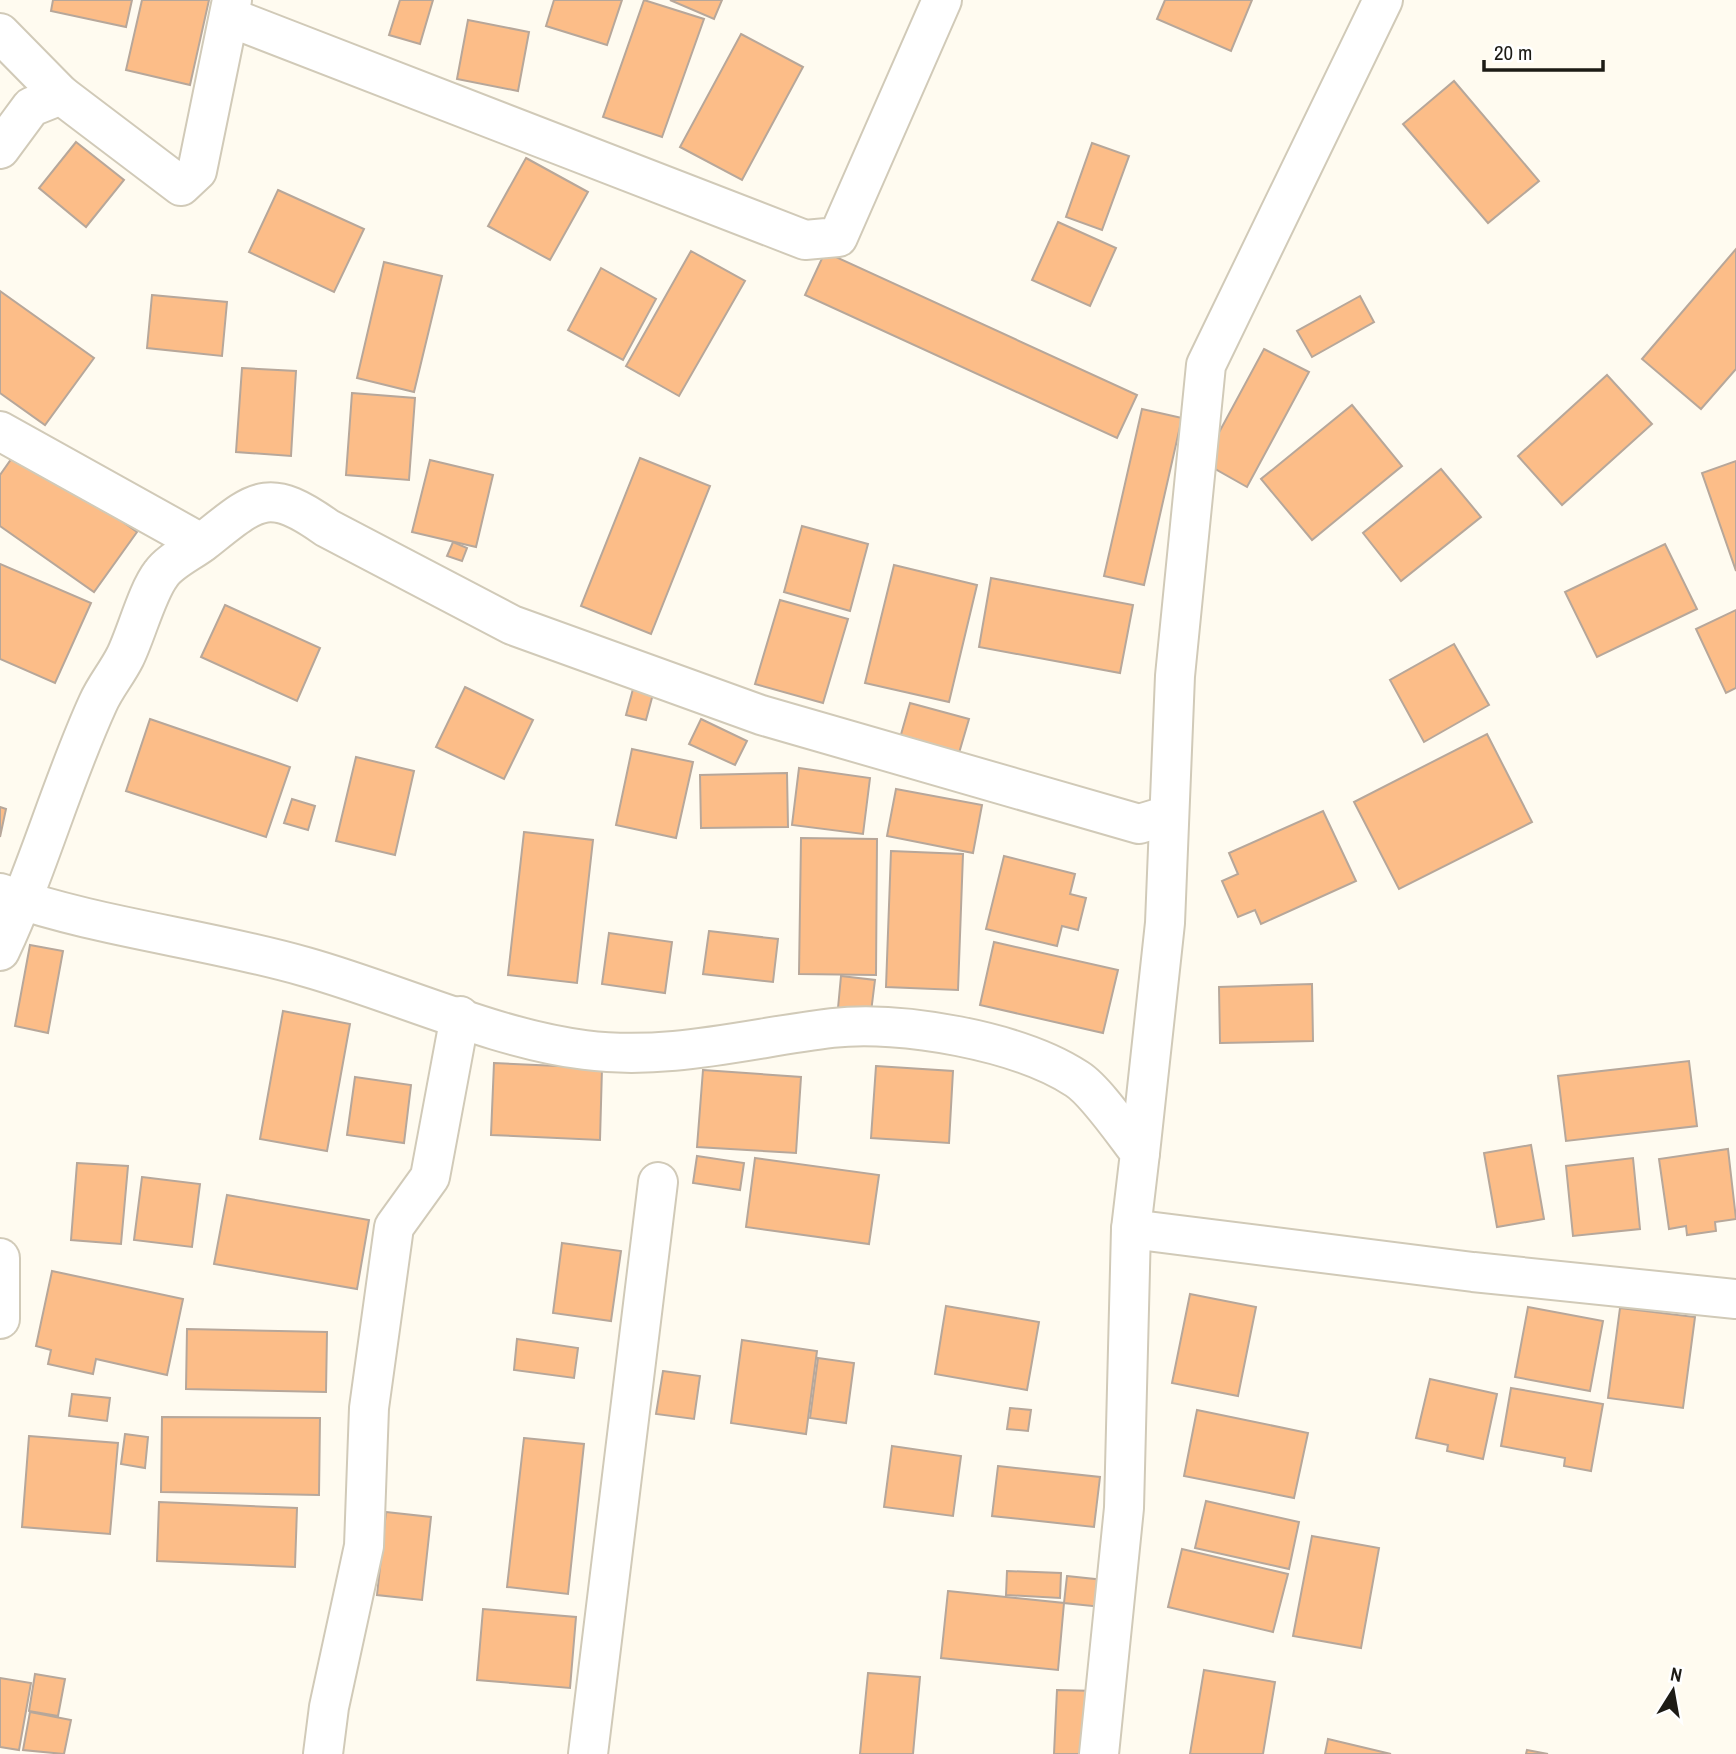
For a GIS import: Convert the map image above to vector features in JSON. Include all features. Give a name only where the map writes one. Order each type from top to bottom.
[{"type":"street","points":[[0,33],[61,95],[181,186],[197,171],[230,8],[805,240],[838,237],[942,0]]},
{"type":"street","points":[[1099,1754],[1124,1508],[1131,1229],[1166,923],[1175,677],[1206,365],[1383,0]]},
{"type":"street","points":[[0,149],[31,107],[61,95]]},
{"type":"street","points":[[0,431],[201,543]]},
{"type":"street","points":[[0,951],[12,897],[63,788],[99,701],[125,657],[160,574],[241,510],[266,501],[284,502],[361,547],[512,625],[761,715],[1139,824],[1168,815]]},
{"type":"street","points":[[12,897],[304,967],[504,1031],[584,1050],[668,1054],[835,1028],[928,1031],[1024,1052],[1080,1081],[1140,1153]]},
{"type":"street","points":[[323,1754],[329,1707],[364,1546],[369,1408],[394,1227],[430,1177],[460,1016]]},
{"type":"street","points":[[588,1754],[658,1182]]},
{"type":"street","points":[[1131,1229],[1486,1273],[1736,1299]]},
{"type":"street","points":[[0,1258],[0,1320]]},
{"type":"building","points":[[53,0],[132,0],[126,27],[51,11]]},
{"type":"building","points":[[142,0],[209,0],[190,85],[126,70]]},
{"type":"building","points":[[400,0],[433,0],[420,44],[389,35]]},
{"type":"building","points":[[554,0],[622,0],[607,45],[546,26]]},
{"type":"building","points":[[644,0],[704,19],[662,137],[603,117]]},
{"type":"building","points":[[670,0],[722,0],[714,19]]},
{"type":"building","points":[[1165,0],[1252,0],[1231,51],[1157,19]]},
{"type":"building","points":[[468,20],[529,32],[518,91],[457,79]]},
{"type":"building","points":[[741,34],[803,67],[742,180],[680,147]]},
{"type":"building","points":[[1454,81],[1539,181],[1488,223],[1403,124]]},
{"type":"building","points":[[76,142],[124,180],[86,227],[39,188]]},
{"type":"building","points":[[1092,143],[1129,156],[1102,230],[1066,217]]},
{"type":"building","points":[[526,158],[588,192],[550,260],[488,226]]},
{"type":"building","points":[[278,190],[364,229],[334,292],[249,252]]},
{"type":"building","points":[[1058,222],[1116,248],[1090,306],[1032,280]]},
{"type":"building","points":[[1736,249],[1736,369],[1701,409],[1642,359]]},
{"type":"building","points":[[691,251],[745,281],[679,396],[626,366]]},
{"type":"building","points":[[825,252],[1137,395],[1117,438],[805,295]]},
{"type":"building","points":[[384,262],[442,276],[414,392],[357,378]]},
{"type":"building","points":[[601,268],[656,299],[623,360],[568,330]]},
{"type":"building","points":[[0,291],[94,358],[45,425],[0,393]]},
{"type":"building","points":[[152,295],[227,302],[222,356],[147,348]]},
{"type":"building","points":[[1360,296],[1374,322],[1312,357],[1297,331]]},
{"type":"building","points":[[1264,349],[1309,372],[1247,487],[1203,462]]},
{"type":"building","points":[[242,368],[296,371],[291,456],[236,452]]},
{"type":"building","points":[[1607,375],[1652,424],[1562,505],[1518,456]]},
{"type":"building","points":[[352,393],[415,398],[409,480],[346,475]]},
{"type":"building","points":[[1352,405],[1402,466],[1312,540],[1261,479]]},
{"type":"building","points":[[1142,409],[1182,418],[1144,585],[1104,576]]},
{"type":"building","points":[[19,448],[137,532],[94,592],[0,526],[0,475]]},
{"type":"building","points":[[640,458],[710,486],[651,634],[581,606]]},
{"type":"building","points":[[430,460],[493,475],[476,547],[412,532]]},
{"type":"building","points":[[1736,461],[1736,571],[1702,473]]},
{"type":"building","points":[[1441,469],[1481,517],[1401,581],[1363,533]]},
{"type":"building","points":[[802,526],[868,544],[850,611],[784,592]]},
{"type":"building","points":[[453,542],[467,548],[462,561],[447,556]]},
{"type":"building","points":[[1665,544],[1697,609],[1597,657],[1565,592]]},
{"type":"building","points":[[0,564],[91,603],[55,683],[0,659]]},
{"type":"building","points":[[894,565],[977,585],[949,702],[865,683]]},
{"type":"building","points":[[991,578],[1133,605],[1120,673],[979,647]]},
{"type":"building","points":[[780,600],[848,619],[823,703],[755,684]]},
{"type":"building","points":[[225,605],[320,648],[297,701],[201,657]]},
{"type":"building","points":[[1736,610],[1736,688],[1726,693],[1696,629]]},
{"type":"building","points":[[1454,644],[1489,705],[1424,742],[1390,680]]},
{"type":"building","points":[[465,687],[533,720],[504,779],[436,747]]},
{"type":"building","points":[[633,689],[653,694],[646,720],[626,715]]},
{"type":"building","points":[[910,703],[969,719],[959,753],[900,738]]},
{"type":"building","points":[[150,719],[290,767],[266,837],[126,791]]},
{"type":"building","points":[[701,719],[747,741],[735,765],[689,744]]},
{"type":"building","points":[[1487,734],[1532,822],[1399,889],[1354,802]]},
{"type":"building","points":[[632,749],[693,762],[676,838],[616,825]]},
{"type":"building","points":[[356,757],[414,771],[395,855],[336,841]]},
{"type":"building","points":[[799,768],[870,778],[863,834],[792,825]]},
{"type":"building","points":[[787,773],[788,827],[701,828],[700,775]]},
{"type":"building","points":[[896,789],[982,805],[973,853],[887,836]]},
{"type":"building","points":[[292,799],[315,806],[308,830],[284,823]]},
{"type":"building","points":[[0,807],[6,809],[0,837]]},
{"type":"building","points":[[1323,811],[1356,881],[1261,924],[1255,910],[1238,917],[1222,881],[1238,874],[1229,853]]},
{"type":"building","points":[[524,832],[593,840],[577,983],[508,975]]},
{"type":"building","points":[[801,838],[877,839],[876,975],[799,974]]},
{"type":"building","points":[[891,851],[963,854],[958,990],[886,987]]},
{"type":"building","points":[[1004,856],[1075,874],[1070,894],[1086,898],[1078,930],[1062,926],[1057,946],[986,929]]},
{"type":"building","points":[[709,931],[778,939],[773,982],[703,974]]},
{"type":"building","points":[[609,933],[672,942],[665,993],[602,984]]},
{"type":"building","points":[[994,942],[1118,970],[1103,1033],[980,1005]]},
{"type":"building","points":[[30,945],[63,951],[48,1033],[15,1026]]},
{"type":"building","points":[[841,976],[875,980],[871,1012],[838,1008]]},
{"type":"building","points":[[1312,984],[1313,1041],[1220,1043],[1219,987]]},
{"type":"building","points":[[283,1011],[350,1024],[327,1151],[260,1139]]},
{"type":"building","points":[[1689,1061],[1697,1126],[1566,1141],[1558,1076]]},
{"type":"building","points":[[494,1063],[602,1068],[600,1140],[491,1135]]},
{"type":"building","points":[[876,1066],[953,1071],[949,1143],[871,1138]]},
{"type":"building","points":[[703,1070],[801,1077],[796,1153],[697,1147]]},
{"type":"building","points":[[355,1077],[411,1085],[404,1143],[347,1135]]},
{"type":"building","points":[[1531,1145],[1544,1219],[1497,1227],[1484,1153]]},
{"type":"building","points":[[1728,1149],[1736,1219],[1715,1222],[1716,1231],[1687,1235],[1686,1226],[1669,1229],[1659,1159]]},
{"type":"building","points":[[697,1156],[744,1163],[740,1190],[693,1183]]},
{"type":"building","points":[[755,1158],[879,1175],[869,1244],[746,1227]]},
{"type":"building","points":[[1633,1158],[1640,1229],[1573,1236],[1566,1166]]},
{"type":"building","points":[[77,1163],[128,1166],[121,1244],[71,1240]]},
{"type":"building","points":[[142,1177],[200,1184],[192,1247],[134,1240]]},
{"type":"building","points":[[227,1195],[369,1220],[357,1289],[214,1264]]},
{"type":"building","points":[[562,1243],[621,1251],[611,1321],[553,1313]]},
{"type":"building","points":[[52,1271],[183,1299],[167,1375],[96,1359],[93,1374],[48,1364],[51,1350],[36,1346]]},
{"type":"building","points":[[1190,1294],[1256,1307],[1238,1396],[1172,1383]]},
{"type":"building","points":[[946,1306],[1039,1322],[1027,1390],[935,1374]]},
{"type":"building","points":[[1528,1307],[1603,1321],[1590,1391],[1515,1377]]},
{"type":"building","points":[[1620,1308],[1695,1317],[1683,1408],[1608,1398]]},
{"type":"building","points":[[187,1329],[327,1332],[326,1392],[186,1389]]},
{"type":"building","points":[[517,1339],[578,1348],[574,1378],[514,1370]]},
{"type":"building","points":[[742,1340],[817,1351],[806,1434],[731,1423]]},
{"type":"building","points":[[818,1358],[854,1363],[846,1423],[810,1418]]},
{"type":"building","points":[[663,1371],[700,1376],[694,1419],[656,1414]]},
{"type":"building","points":[[1430,1379],[1497,1394],[1483,1459],[1447,1451],[1448,1445],[1416,1438]]},
{"type":"building","points":[[1511,1388],[1603,1404],[1591,1471],[1564,1466],[1565,1458],[1501,1446]]},
{"type":"building","points":[[72,1394],[110,1398],[107,1421],[69,1416]]},
{"type":"building","points":[[1010,1408],[1031,1410],[1028,1431],[1007,1429]]},
{"type":"building","points":[[1197,1410],[1308,1433],[1294,1498],[1184,1476]]},
{"type":"building","points":[[162,1417],[320,1418],[319,1495],[161,1492]]},
{"type":"building","points":[[125,1434],[148,1437],[145,1468],[121,1464]]},
{"type":"building","points":[[29,1436],[118,1443],[110,1534],[22,1527]]},
{"type":"building","points":[[524,1438],[584,1444],[568,1594],[507,1587]]},
{"type":"building","points":[[892,1446],[961,1456],[953,1516],[884,1507]]},
{"type":"building","points":[[998,1466],[1100,1477],[1094,1527],[992,1516]]},
{"type":"building","points":[[1206,1501],[1299,1522],[1289,1569],[1195,1548]]},
{"type":"building","points":[[159,1502],[297,1508],[295,1567],[157,1561]]},
{"type":"building","points":[[386,1512],[431,1517],[422,1600],[377,1595]]},
{"type":"building","points":[[1312,1536],[1379,1548],[1361,1648],[1293,1636]]},
{"type":"building","points":[[1182,1549],[1288,1574],[1273,1632],[1168,1607]]},
{"type":"building","points":[[1007,1571],[1061,1573],[1060,1598],[1006,1595]]},
{"type":"building","points":[[1067,1576],[1104,1580],[1102,1607],[1064,1603]]},
{"type":"building","points":[[948,1591],[1064,1603],[1058,1670],[941,1658]]},
{"type":"building","points":[[483,1609],[576,1617],[570,1688],[477,1680]]},
{"type":"building","points":[[1204,1670],[1275,1682],[1263,1754],[1190,1754]]},
{"type":"building","points":[[868,1673],[920,1677],[913,1754],[860,1754]]},
{"type":"building","points":[[35,1674],[65,1679],[58,1716],[29,1711]]},
{"type":"building","points":[[0,1678],[31,1683],[19,1750],[0,1747]]},
{"type":"building","points":[[1057,1690],[1097,1691],[1093,1754],[1054,1754]]},
{"type":"building","points":[[30,1712],[71,1720],[64,1754],[23,1750]]},
{"type":"building","points":[[1328,1739],[1391,1754],[1325,1754]]},
{"type":"building","points":[[1527,1750],[1548,1754],[1526,1754]]}]
